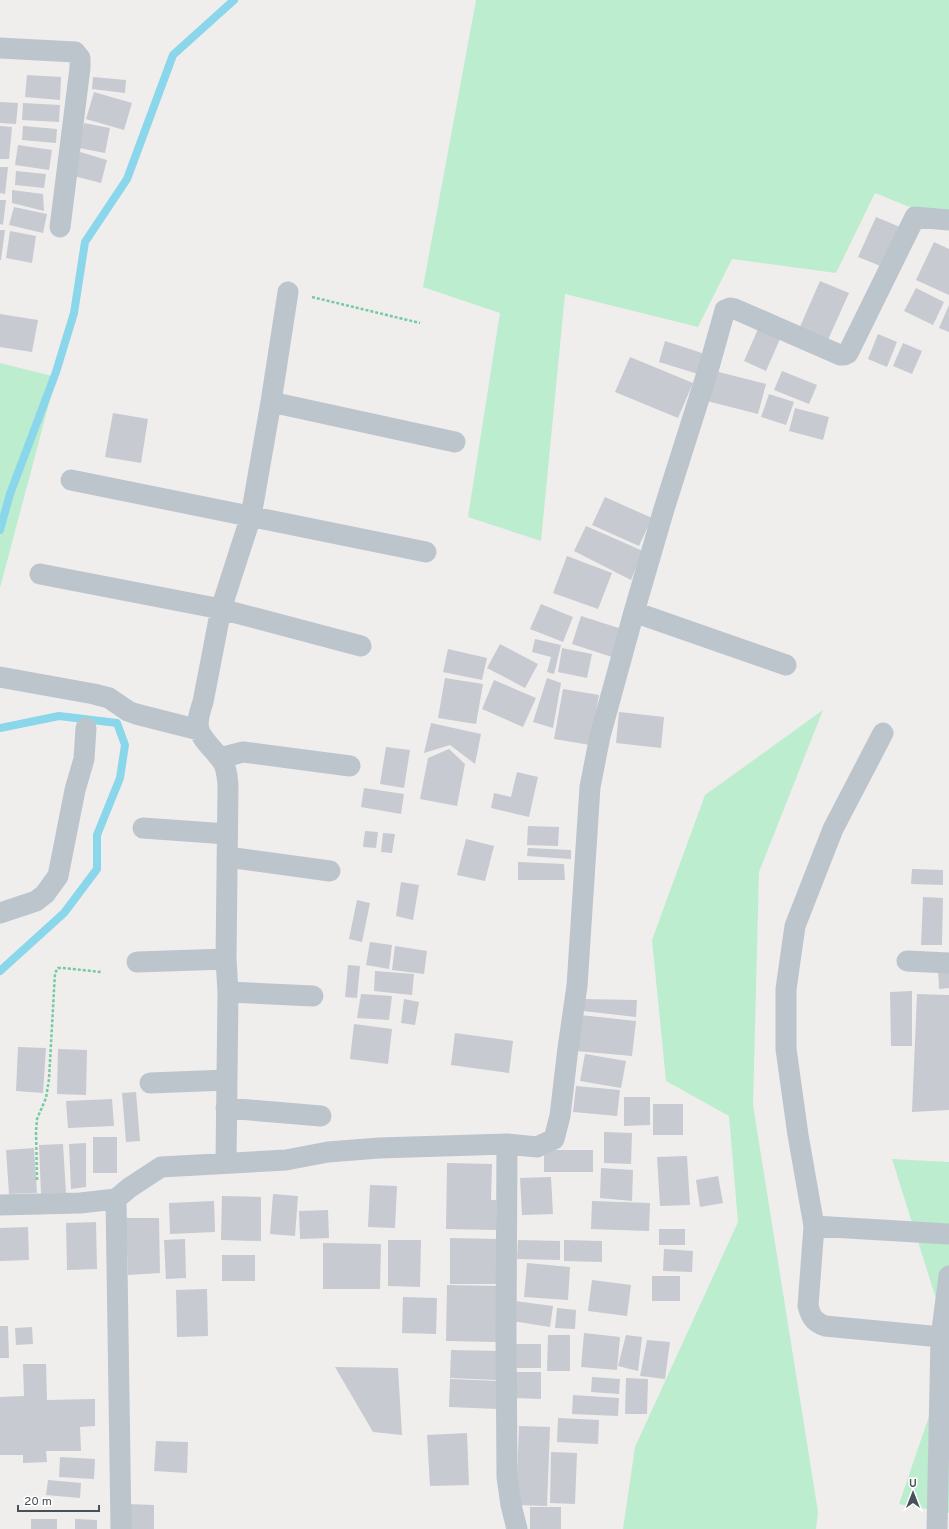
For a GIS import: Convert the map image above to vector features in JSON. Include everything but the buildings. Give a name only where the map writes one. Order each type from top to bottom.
[{"type":"street","points":[[0,48],[75,52],[80,58],[60,227]]},
{"type":"street","points":[[0,1205],[80,1203],[116,1199],[129,1188],[161,1167],[226,1162],[286,1160],[328,1152],[379,1148],[507,1144],[537,1147],[554,1139],[560,1116],[577,986],[590,787],[600,736],[664,509],[709,368],[725,310],[730,308],[735,309],[840,355],[844,355],[848,353],[915,217],[949,220]]},
{"type":"street","points":[[226,1162],[228,992],[226,959],[227,777],[224,765],[220,758],[198,730],[198,716],[203,702],[221,608],[251,516],[288,292]]},
{"type":"street","points":[[271,402],[455,442]]},
{"type":"street","points":[[70,480],[426,552]]},
{"type":"street","points":[[40,574],[221,608],[361,646]]},
{"type":"street","points":[[634,612],[786,665]]},
{"type":"street","points":[[0,677],[109,698],[132,712],[198,730]]},
{"type":"street","points":[[0,913],[36,901],[45,894],[58,876],[75,790],[84,759],[86,728]]},
{"type":"street","points":[[883,733],[833,829],[795,926],[786,989],[786,1049],[798,1136],[814,1226],[808,1306],[811,1316],[817,1323],[825,1326],[941,1337]]},
{"type":"street","points":[[220,758],[242,752],[350,766]]},
{"type":"street","points":[[143,828],[227,834]]},
{"type":"street","points":[[227,857],[330,871]]},
{"type":"street","points":[[137,962],[226,959]]},
{"type":"street","points":[[908,961],[949,963]]},
{"type":"street","points":[[228,992],[313,996]]},
{"type":"street","points":[[150,1083],[227,1080]]},
{"type":"street","points":[[226,1108],[321,1116]]},
{"type":"street","points":[[507,1144],[507,1477],[511,1505],[517,1529]]},
{"type":"street","points":[[116,1199],[121,1529]]},
{"type":"street","points":[[814,1226],[949,1234]]},
{"type":"street","points":[[937,1529],[941,1337],[949,1276]]},
{"type":"path","points":[[288,292],[420,324]]},
{"type":"path","points":[[38,1204],[36,1130],[37,1119],[46,1098],[55,973],[58,968],[101,972]]},
{"type":"green space","points":[[476,0],[949,0],[949,223],[875,193],[836,273],[732,259],[698,327],[565,294],[541,541],[468,517],[500,313],[423,287]]},
{"type":"green space","points":[[0,363],[56,377],[0,588]]},
{"type":"green space","points":[[823,710],[759,872],[753,1105],[818,1512],[816,1529],[623,1529],[635,1447],[738,1222],[729,1116],[666,1081],[652,940],[705,795]]},
{"type":"green space","points":[[892,1159],[949,1162],[949,1340]]},
{"type":"green space","points":[[949,1358],[949,1513],[899,1504]]},
{"type":"waterway","points":[[0,530],[10,494],[56,372],[74,313],[85,242],[127,179],[173,55],[234,0]]},
{"type":"waterway","points":[[0,728],[59,716],[117,723],[125,745],[120,778],[97,835],[97,869],[64,913],[0,971]]}]
